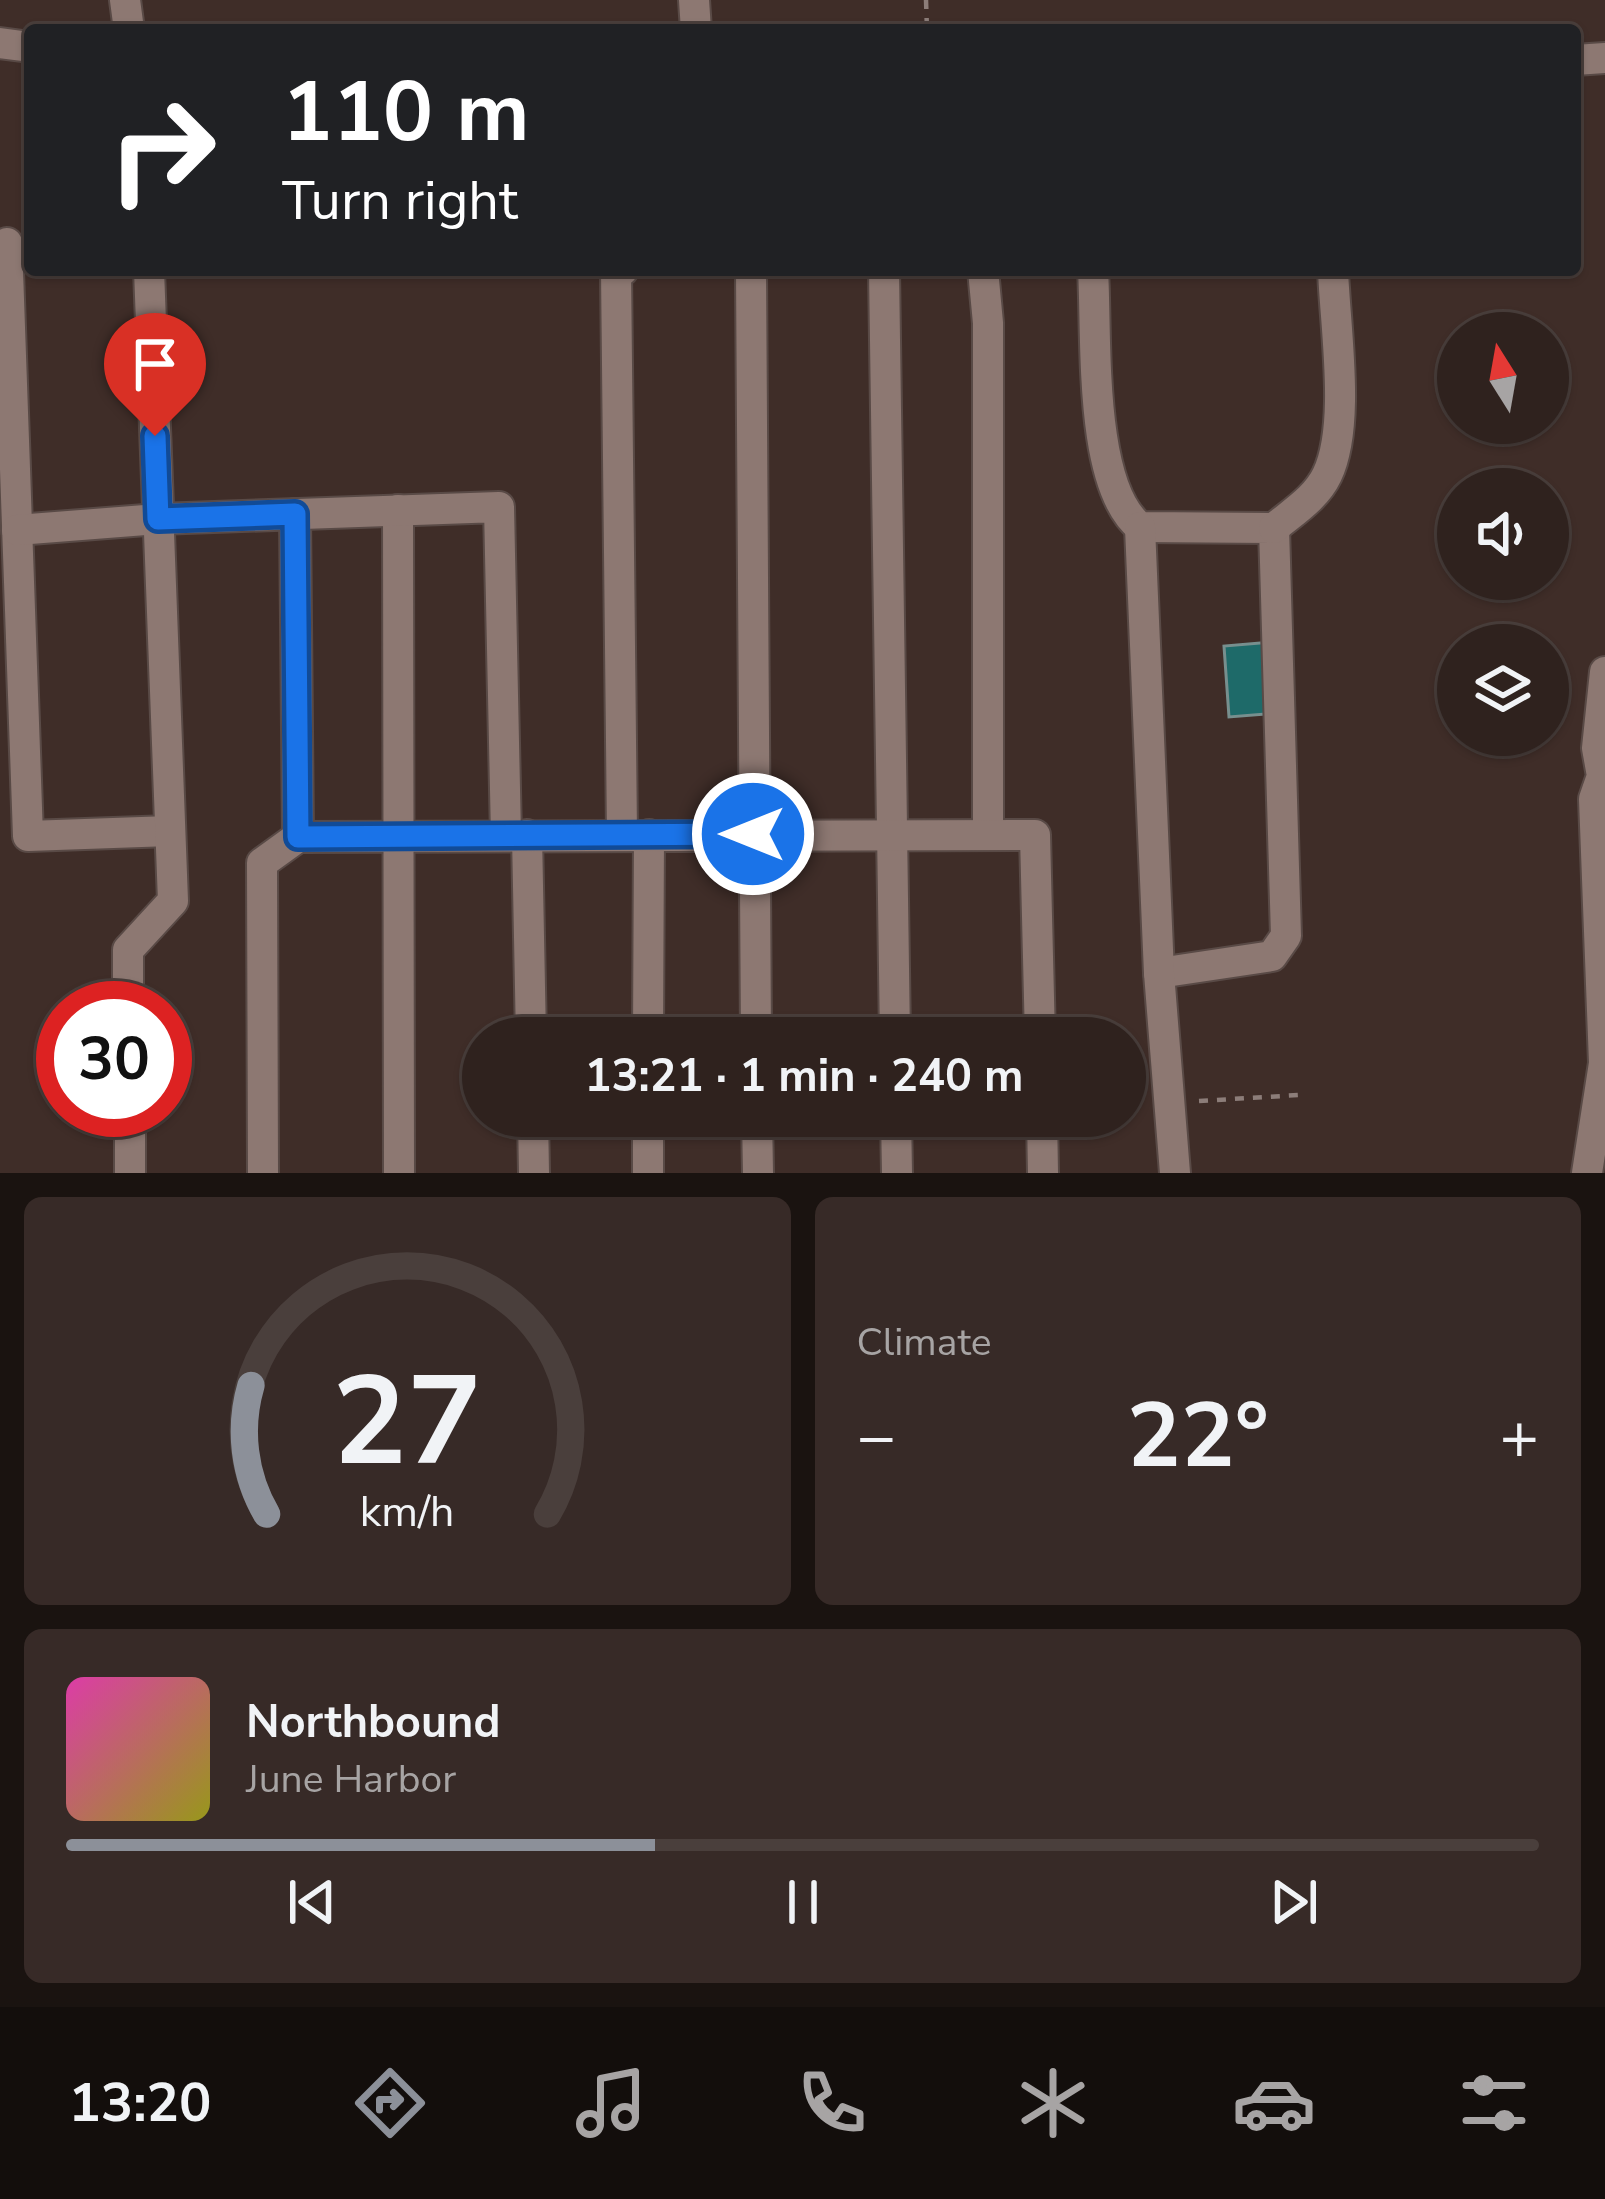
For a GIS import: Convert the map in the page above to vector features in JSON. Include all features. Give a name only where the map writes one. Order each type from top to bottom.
[{"type":"street","points":[[7,243],[17,530],[14,838],[170,831]]},
{"type":"street","points":[[128,981],[128,950],[173,901],[149,276]]},
{"type":"street","points":[[616,276],[635,835],[647,1017]]},
{"type":"street","points":[[752,276],[756,1017]]},
{"type":"street","points":[[884,276],[895,1017]]},
{"type":"street","points":[[983,276],[988,322],[988,835]]},
{"type":"street","points":[[1093,276],[1103,450],[1123,514],[1140,527],[1274,528],[1311,498],[1326,478],[1339,444],[1333,276]]},
{"type":"street","points":[[17,530],[158,519],[499,507],[530,1017]]},
{"type":"street","points":[[398,511],[399,1173]]},
{"type":"street","points":[[295,514],[298,837]]},
{"type":"street","points":[[1140,527],[1159,973],[1174,1173]]},
{"type":"street","points":[[1159,973],[1272,956],[1286,936],[1274,528]]},
{"type":"street","points":[[1587,1173],[1604,1063],[1594,799],[1602,776],[1597,748],[1605,672]]},
{"type":"street","points":[[263,1173],[262,863],[298,837],[1035,835],[1039,1017]]},
{"type":"street","points":[[130,1137],[130,1173]]},
{"type":"street","points":[[533,1137],[534,1173]]},
{"type":"street","points":[[648,1137],[648,1173]]},
{"type":"street","points":[[757,1137],[758,1173]]},
{"type":"street","points":[[897,1137],[898,1173]]},
{"type":"street","points":[[1042,1137],[1043,1173]]},
{"type":"path","points":[[1169,1103],[1300,1095]]},
{"type":"building","points":[[1272,642],[1277,713],[1229,717],[1224,646]]},
{"type":"route","points":[[155,436],[158,519],[295,514],[298,837],[753,834]]}]
